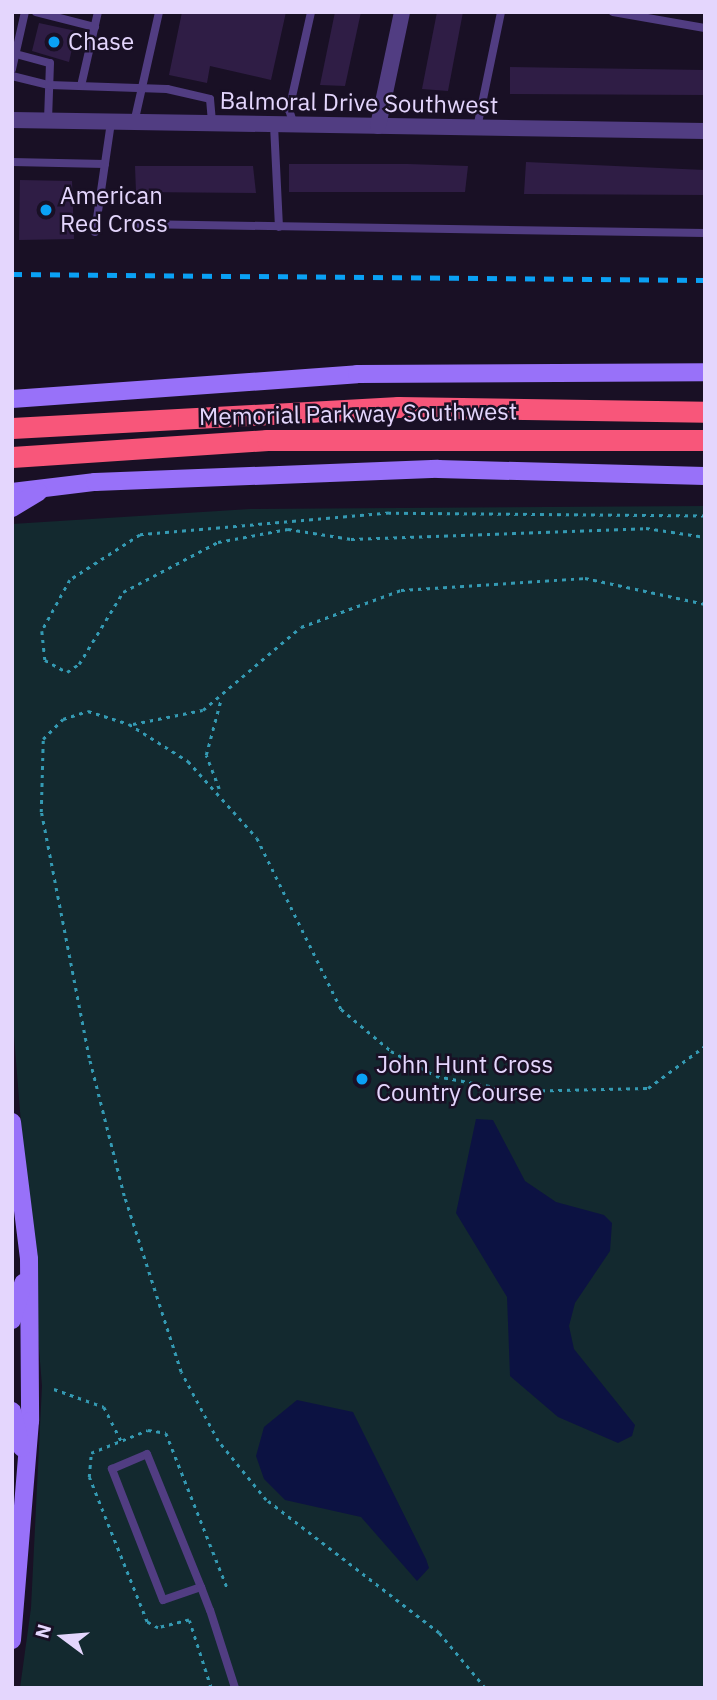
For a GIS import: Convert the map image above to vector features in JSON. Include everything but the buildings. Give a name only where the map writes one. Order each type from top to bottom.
[{"type":"highway","name":"Memorial Parkway Southwest","points":[[23,426],[398,407],[705,412]]},
{"type":"highway","name":"Memorial Parkway Southwest","points":[[12,457],[267,440],[705,440]]},
{"type":"main road","points":[[16,399],[369,373],[705,372]]},
{"type":"main road","points":[[12,492],[248,474],[438,469],[705,476]]},
{"type":"main road","points":[[12,476],[44,489]]},
{"type":"main road","points":[[12,508],[44,489]]},
{"type":"main road","points":[[12,1122],[29,1259],[27,1472],[12,1640]]},
{"type":"main road","points":[[12,1320],[29,1259]]},
{"type":"main road","points":[[12,1411],[27,1472]]},
{"type":"street","points":[[378,126],[402,12]]},
{"type":"street","name":"Balmoral Drive Southwest","points":[[12,120],[705,131]]},
{"type":"lane","points":[[12,69],[24,12]]},
{"type":"lane","points":[[36,12],[95,27]]},
{"type":"lane","points":[[81,86],[99,12]]},
{"type":"lane","points":[[134,122],[159,12]]},
{"type":"lane","points":[[295,125],[289,110],[311,12]]},
{"type":"lane","points":[[477,128],[501,12]]},
{"type":"lane","points":[[613,12],[705,28]]},
{"type":"lane","points":[[14,54],[48,61],[48,121]]},
{"type":"lane","points":[[12,76],[49,85],[142,87],[210,99],[212,124]]},
{"type":"lane","points":[[95,232],[111,122]]},
{"type":"lane","points":[[274,125],[279,228]]},
{"type":"lane","points":[[12,162],[105,164]]},
{"type":"lane","points":[[137,224],[705,233]]},
{"type":"lane","points":[[201,1587],[163,1600],[112,1469],[147,1454],[201,1587],[235,1688]]},
{"type":"path","points":[[705,516],[389,513],[140,535],[70,580],[42,631],[45,660],[66,672],[79,664],[123,592],[218,542],[288,529],[351,539],[646,528],[705,537]]},
{"type":"path","points":[[129,724],[184,716],[220,699],[301,627],[401,590],[585,578],[705,604]]},
{"type":"path","points":[[220,699],[206,755],[221,791],[278,874],[326,989],[358,1027],[414,1065],[488,1089],[648,1088],[705,1046]]},
{"type":"path","points":[[221,791],[129,724],[88,711],[63,719],[43,739],[38,781],[89,1058],[124,1196],[181,1372],[218,1441],[266,1500],[439,1633],[485,1688]]},
{"type":"path","points":[[54,1389],[104,1407],[121,1441]]},
{"type":"path","points":[[211,1688],[189,1620],[158,1628],[147,1622],[89,1477],[91,1454],[148,1430],[166,1433],[227,1587]]},
{"type":"green space","name":"John Hunt Cross Country Course","points":[[705,506],[705,1688],[20,1688],[31,1608],[42,1386],[12,1011],[12,524],[250,509]]},
{"type":"shaded area","points":[[476,1119],[493,1120],[525,1181],[556,1202],[604,1215],[612,1223],[610,1251],[575,1303],[569,1326],[574,1349],[635,1425],[632,1436],[618,1443],[558,1417],[510,1376],[507,1297],[456,1213]]},
{"type":"shaded area","points":[[297,1400],[353,1412],[426,1559],[429,1568],[417,1581],[361,1517],[285,1500],[264,1479],[256,1456],[264,1427]]},
{"type":"railway","points":[[12,274],[705,280]]},
{"type":"place","name":"Chase","points":[[54,42]]},
{"type":"place","name":"American Red Cross","points":[[46,210]]},
{"type":"place","name":"John Hunt Cross Country Course","points":[[362,1079]]}]
